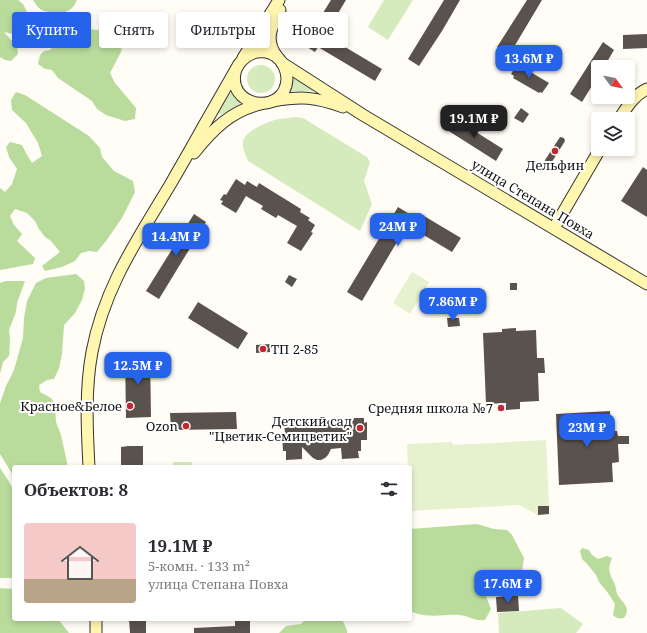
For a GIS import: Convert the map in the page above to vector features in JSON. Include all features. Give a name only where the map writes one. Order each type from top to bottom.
[{"type":"street","points":[[89,465],[88,379],[98,324],[109,292],[118,273],[239,64],[279,0]]},
{"type":"street","points":[[281,61],[271,54],[261,52],[250,54],[239,64],[235,75],[235,82],[240,94],[246,99],[258,104],[268,103],[279,97],[286,86],[286,72],[281,61],[272,50],[270,40],[270,35],[275,21],[286,0]]},
{"type":"street","name":"улица Степана Повха","points":[[281,61],[363,115],[647,284]]},
{"type":"street","points":[[624,112],[629,104],[641,92],[647,89]]},
{"type":"street","name":"улица Степана Повха","points":[[175,176],[220,124],[246,109],[293,98],[313,98],[363,115]]},
{"type":"street","points":[[554,228],[596,156]]},
{"type":"street","points":[[96,621],[96,633]]},
{"type":"green space","points":[[0,0],[18,0],[23,4],[27,12],[12,12],[12,34],[4,32],[12,41],[12,48],[17,48],[18,54],[11,61],[0,57]]},
{"type":"green space","points":[[33,0],[77,0],[72,8],[66,12],[47,12],[38,7]]},
{"type":"green space","points":[[384,0],[413,0],[388,40],[368,27]]},
{"type":"green space","points":[[91,29],[99,30],[99,48],[122,48],[110,73],[115,83],[136,108],[135,119],[125,121],[106,115],[97,109],[92,101],[58,78],[52,70],[45,69],[38,64],[40,55],[44,51],[52,48],[91,48]]},
{"type":"green space","points":[[261,65],[271,69],[275,79],[271,89],[261,93],[251,89],[247,79],[251,69]]},
{"type":"green space","points":[[292,77],[313,89],[313,91],[290,91]]},
{"type":"green space","points":[[16,92],[25,95],[89,136],[100,148],[102,157],[114,171],[133,181],[135,192],[122,218],[97,252],[89,251],[81,253],[75,261],[62,267],[45,271],[42,266],[60,252],[51,241],[45,237],[35,221],[27,213],[15,209],[10,216],[14,225],[22,234],[17,241],[35,258],[33,264],[0,270],[0,188],[5,192],[12,184],[17,169],[9,157],[6,147],[10,142],[22,145],[32,163],[42,156],[38,143],[26,123],[12,110],[11,100]]},
{"type":"green space","points":[[230,93],[232,93],[240,104],[222,114],[219,114],[219,112]]},
{"type":"green space","points":[[295,117],[303,118],[367,157],[370,162],[364,181],[372,204],[360,231],[248,161],[243,142],[244,138],[252,130],[269,122]]},
{"type":"green space","points":[[412,272],[429,282],[410,314],[393,303]]},
{"type":"green space","points":[[76,274],[84,281],[85,289],[82,300],[75,313],[64,325],[62,354],[59,368],[54,379],[47,380],[39,385],[40,392],[51,398],[55,404],[56,422],[61,435],[68,465],[12,465],[12,474],[0,454],[0,403],[14,370],[23,338],[27,301],[36,283],[46,278]]},
{"type":"green space","points":[[6,281],[25,281],[9,330],[9,356],[3,362],[0,374],[0,283]]},
{"type":"green space","points":[[546,440],[549,506],[538,506],[538,515],[519,505],[412,511],[412,465],[408,465],[407,444],[452,442],[453,445]]},
{"type":"green space","points":[[173,462],[192,462],[192,465],[173,465]]},
{"type":"green space","points":[[0,468],[12,487],[12,578],[0,578]]},
{"type":"green space","points":[[477,524],[494,529],[507,530],[512,535],[524,558],[522,572],[518,583],[512,588],[487,587],[485,593],[491,609],[485,620],[477,620],[460,615],[422,615],[412,612],[412,529]]},
{"type":"green space","points":[[582,548],[589,550],[592,555],[598,559],[607,556],[612,558],[609,571],[617,594],[627,608],[624,618],[618,618],[613,615],[615,604],[599,582],[596,575],[582,559],[580,551]]},
{"type":"green space","points":[[0,588],[12,589],[12,621],[60,621],[69,633],[0,633]]},
{"type":"green space","points":[[561,608],[583,624],[576,633],[499,633],[498,613]]},
{"type":"green space","points":[[304,621],[343,621],[347,633],[279,633],[286,626],[301,624]]},
{"type":"building","points":[[331,0],[346,0],[339,12],[324,12]]},
{"type":"building","points":[[444,0],[460,0],[419,66],[408,59]]},
{"type":"building","points":[[527,0],[542,0],[508,57],[497,51],[499,48],[497,47]]},
{"type":"building","points":[[647,34],[647,48],[623,49],[623,35]]},
{"type":"building","points":[[603,42],[614,50],[608,60],[592,60]]},
{"type":"building","points":[[309,48],[317,48],[315,52]]},
{"type":"building","points":[[320,48],[347,48],[382,69],[375,81]]},
{"type":"building","points":[[591,61],[591,87],[582,102],[570,94]]},
{"type":"building","points":[[517,64],[549,83],[542,93],[539,93],[513,78],[514,76],[511,74]]},
{"type":"building","points":[[521,108],[529,114],[523,123],[514,118]]},
{"type":"building","points":[[452,117],[503,149],[496,161],[444,128]]},
{"type":"building","name":"Дельфин","points":[[560,137],[564,138],[565,141],[550,165],[546,164],[545,160]]},
{"type":"building","points":[[643,167],[647,170],[647,217],[621,201]]},
{"type":"building","points":[[236,179],[245,185],[247,181],[257,187],[259,183],[301,209],[300,212],[310,218],[308,220],[315,225],[311,232],[313,233],[301,251],[287,243],[297,226],[278,215],[276,218],[261,209],[263,206],[246,196],[236,213],[221,204],[223,201],[220,200],[224,194],[226,195]]},
{"type":"building","points":[[398,207],[416,218],[419,213],[461,238],[452,252],[407,225],[362,301],[347,292]]},
{"type":"building","points":[[194,214],[206,222],[159,299],[146,291]]},
{"type":"building","points":[[289,275],[297,279],[292,287],[285,282]]},
{"type":"building","points":[[510,283],[517,283],[517,290],[510,290]]},
{"type":"building","points":[[198,302],[248,333],[238,349],[188,318]]},
{"type":"building","points":[[447,318],[459,318],[460,326],[448,327]]},
{"type":"building","points":[[516,328],[516,331],[536,330],[537,358],[544,358],[545,373],[538,373],[539,401],[520,402],[520,409],[506,410],[506,403],[486,404],[483,333],[502,332],[502,329]]},
{"type":"building","name":"ТП 2-85","points":[[270,344],[270,352],[256,353],[256,345]]},
{"type":"building","points":[[125,355],[150,355],[151,417],[126,418]]},
{"type":"building","points":[[610,411],[611,431],[617,431],[618,436],[629,436],[629,444],[618,444],[619,462],[612,463],[613,482],[559,485],[556,414]]},
{"type":"building","points":[[236,412],[237,429],[171,430],[170,413]]},
{"type":"building","points":[[364,418],[364,423],[367,422],[367,440],[361,440],[361,451],[358,451],[359,458],[342,459],[341,448],[331,449],[325,458],[317,460],[302,447],[302,459],[286,460],[286,451],[283,451],[282,433],[285,433],[284,423],[298,420],[298,422]]},
{"type":"building","points":[[143,446],[143,465],[121,465],[121,447]]},
{"type":"building","points":[[538,506],[549,506],[549,514],[538,515]]},
{"type":"building","points":[[518,595],[519,611],[497,612],[496,597]]},
{"type":"building","points":[[129,621],[146,621],[146,633],[130,633]]},
{"type":"building","points":[[235,621],[250,621],[250,633],[194,633],[194,628],[235,626]]},
{"type":"place","name":"Дельфин","points":[[555,151]]},
{"type":"place","name":"ТП 2-85","points":[[263,349]]},
{"type":"place","name":"Красное&Белое","points":[[130,406]]},
{"type":"place","name":"Средняя школа №7","points":[[501,408]]},
{"type":"place","name":"Ozon","points":[[186,426]]},
{"type":"place","name":"Детский сад \"Цветик-Семицветик\"","points":[[360,428]]}]
